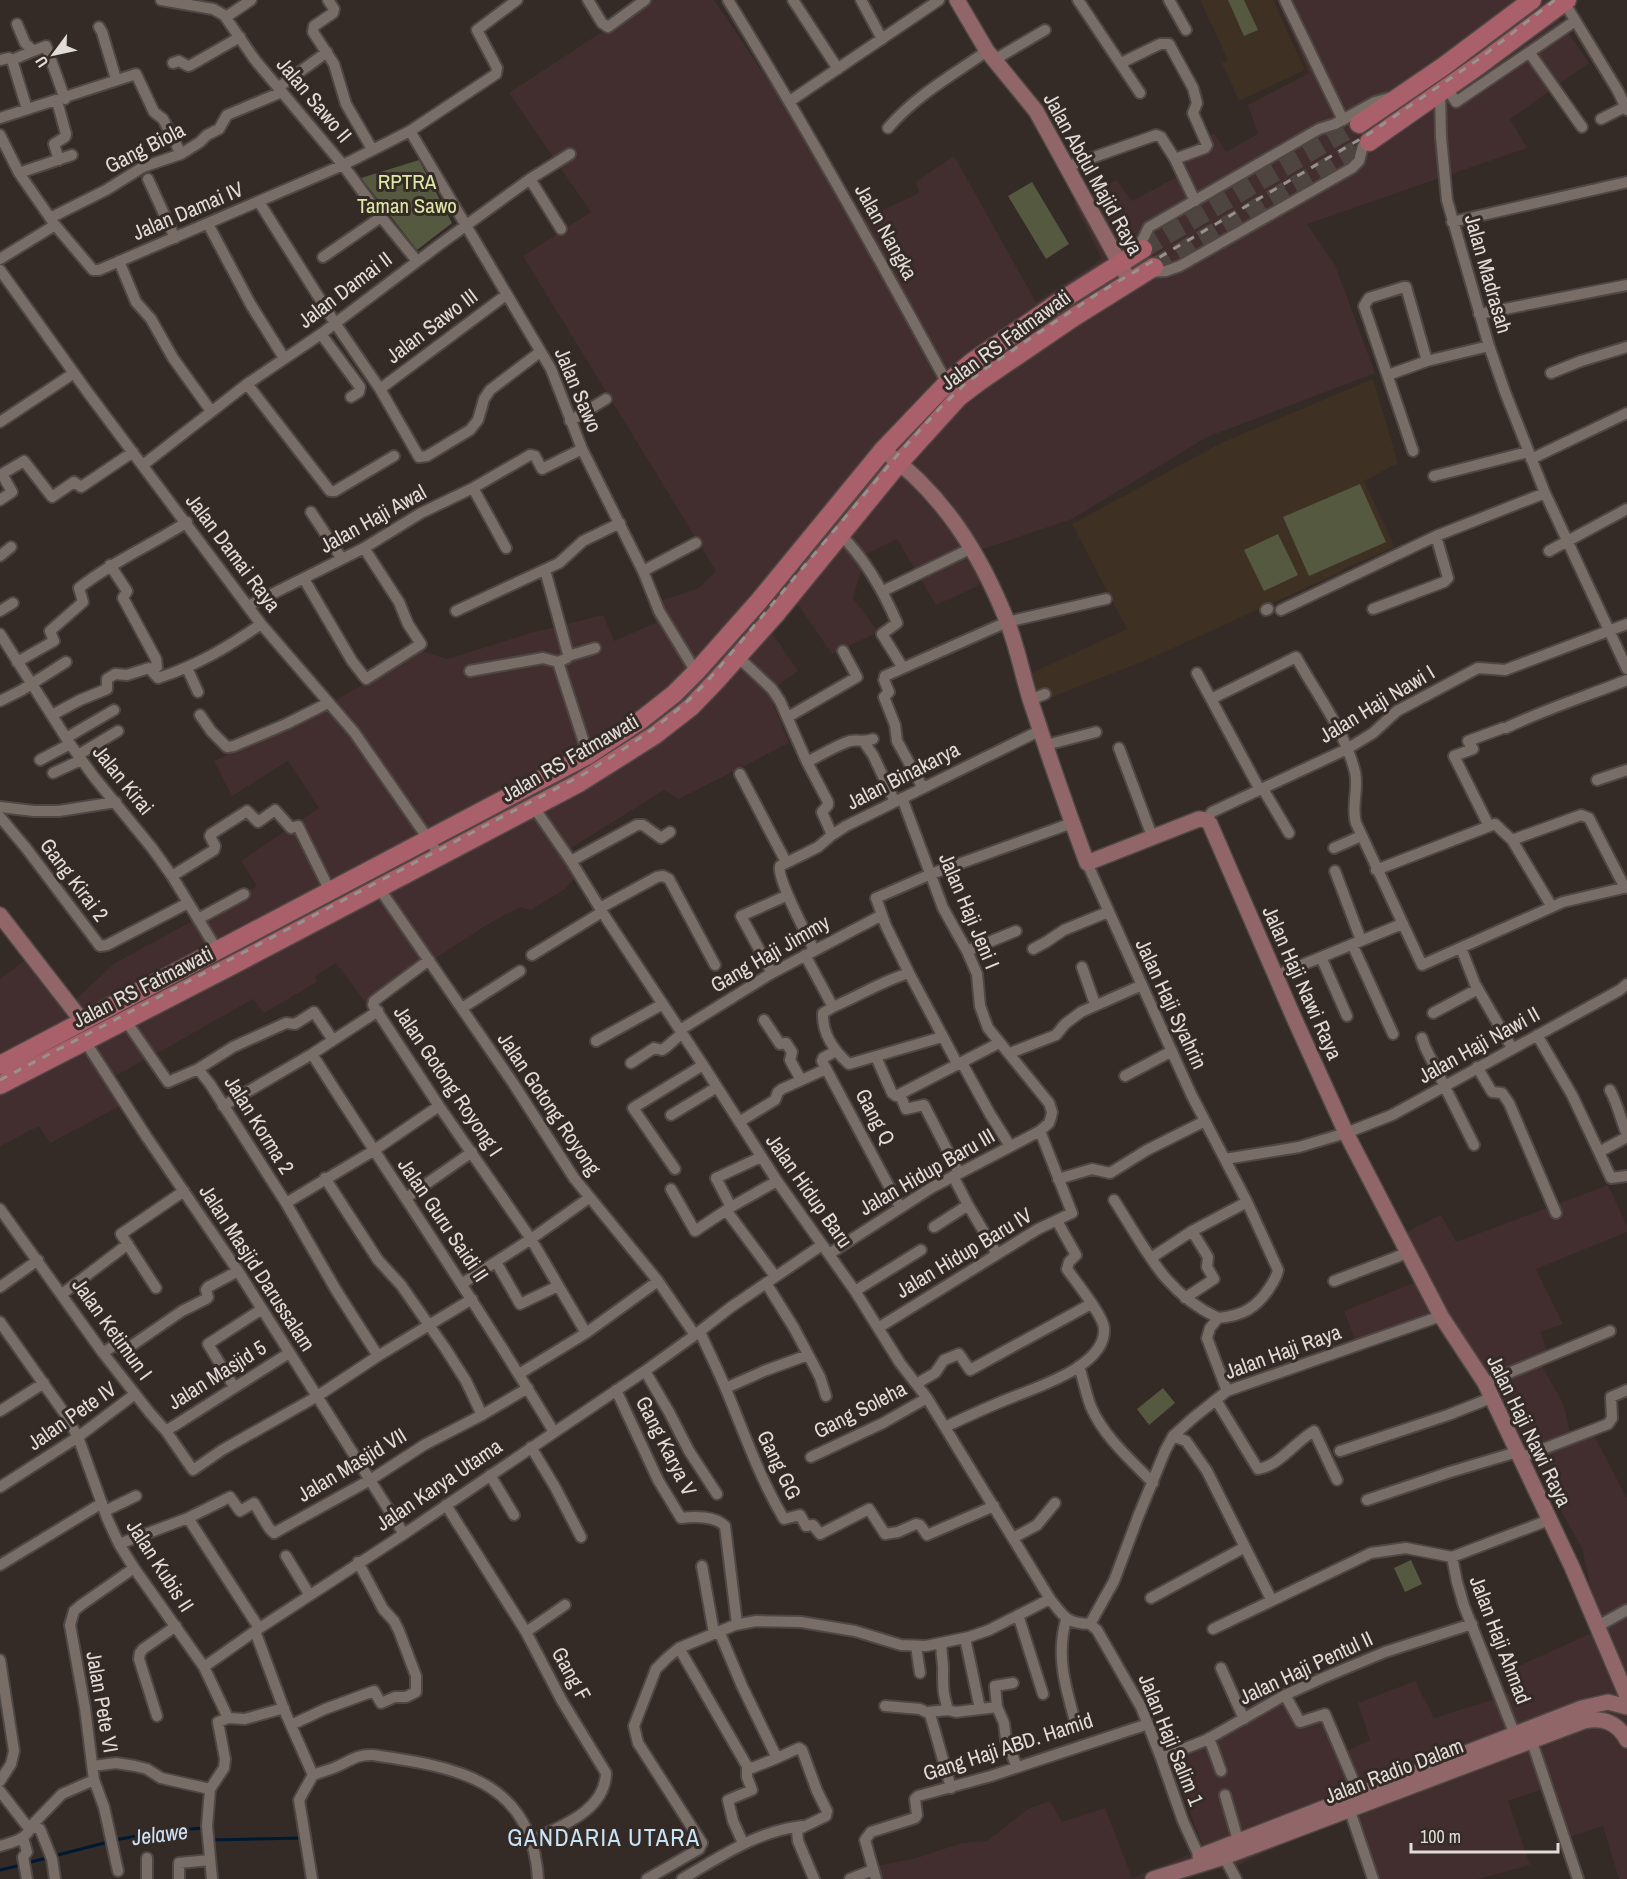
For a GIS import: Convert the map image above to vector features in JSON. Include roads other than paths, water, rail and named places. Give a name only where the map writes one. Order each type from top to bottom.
[{"type":"main road","name":"Jalan RS Fatmawati","points":[[1351,122],[1404,94],[1532,0]]},
{"type":"main road","name":"Jalan RS Fatmawati","points":[[1366,144],[1565,1]]},
{"type":"main road","name":"Jalan RS Fatmawati","points":[[0,1065],[588,755],[641,720],[674,694],[696,672],[759,601],[883,450],[947,383],[1017,331],[1139,251]]},
{"type":"main road","name":"Jalan RS Fatmawati","points":[[0,1085],[601,771],[669,725],[699,698],[738,657],[900,462],[959,398],[980,381],[1150,269]]},
{"type":"street","points":[[161,0],[213,9],[226,17],[251,0]]},
{"type":"street","points":[[328,0],[334,9],[333,13],[312,29],[334,64],[346,104],[372,149]]},
{"type":"street","name":"Jalan Damai IV","points":[[53,222],[93,270],[99,270],[344,165],[410,131],[496,74],[497,69],[477,30],[518,0]]},
{"type":"street","points":[[588,0],[602,22],[608,27],[645,0]]},
{"type":"street","name":"Jalan Nangka","points":[[728,0],[790,100],[947,383]]},
{"type":"street","points":[[793,0],[838,69]]},
{"type":"street","points":[[861,0],[882,39]]},
{"type":"street","points":[[790,100],[939,0]]},
{"type":"street","name":"Jalan Abdul Majid Raya","points":[[957,0],[990,55],[1022,91],[1036,111],[1130,282]]},
{"type":"street","points":[[1169,0],[1186,30]]},
{"type":"street","points":[[1285,0],[1351,122]]},
{"type":"street","points":[[1081,1],[1140,93]]},
{"type":"street","points":[[1565,1],[1618,91],[1626,109],[1601,119]]},
{"type":"street","name":"Jalan Sawo II","points":[[226,17],[255,60],[344,165],[381,217],[417,261]]},
{"type":"street","points":[[1443,90],[1456,102],[1575,21]]},
{"type":"street","points":[[17,24],[25,43],[33,51]]},
{"type":"street","points":[[99,27],[116,79]]},
{"type":"street","points":[[888,128],[908,107],[990,55],[1045,30]]},
{"type":"street","points":[[173,63],[191,65],[240,37]]},
{"type":"street","points":[[1121,63],[1160,44],[1169,44],[1193,88],[1197,103],[1193,113],[1207,145],[1175,159]]},
{"type":"street","points":[[0,60],[9,58],[12,60],[46,46],[61,100],[66,134],[54,144],[59,160]]},
{"type":"street","name":"Gang Biola","points":[[53,222],[143,167],[181,154],[219,129],[228,115],[280,90],[327,52]]},
{"type":"street","points":[[1529,52],[1582,127]]},
{"type":"street","points":[[12,60],[27,109]]},
{"type":"street","points":[[0,118],[61,100],[134,74],[137,75],[154,112],[163,119],[181,154]]},
{"type":"street","name":"Jalan Madrasah","points":[[1443,90],[1444,185],[1452,222],[1479,314],[1545,493],[1627,669]]},
{"type":"street","name":"Jalan RS Fatmawati","points":[[1139,251],[1141,240],[1149,228],[1318,129],[1351,122]]},
{"type":"street","name":"Jalan Sawo","points":[[410,131],[558,383],[582,449],[643,571],[659,611],[696,672]]},
{"type":"street","points":[[0,135],[19,173],[53,222],[0,259]]},
{"type":"street","points":[[1066,167],[1156,135],[1161,137],[1175,159],[1195,201]]},
{"type":"street","name":"Jalan RS Fatmawati","points":[[1150,269],[1166,271],[1180,266],[1352,168],[1359,161],[1366,144]]},
{"type":"street","name":"Jalan Damai II","points":[[143,465],[247,384],[321,334],[530,179],[570,154]]},
{"type":"street","points":[[19,173],[72,155]]},
{"type":"street","points":[[148,179],[175,238]]},
{"type":"street","points":[[530,179],[561,229]]},
{"type":"street","points":[[1452,222],[1627,182]]},
{"type":"street","name":"Jalan Sawo III","points":[[260,202],[335,323],[380,389],[417,455],[423,458],[470,430],[478,420],[486,394],[540,352]]},
{"type":"street","points":[[323,257],[381,217]]},
{"type":"street","points":[[208,224],[251,304],[284,358]]},
{"type":"street","points":[[119,261],[136,302],[151,319],[173,358],[211,411]]},
{"type":"street","name":"Jalan Damai Raya","points":[[0,270],[4,283],[187,522],[261,624],[354,732],[440,856]]},
{"type":"street","points":[[1479,314],[1627,285]]},
{"type":"street","points":[[1413,451],[1364,306],[1369,298],[1406,287],[1427,361]]},
{"type":"street","name":"Jalan Sawo III","points":[[380,389],[506,295]]},
{"type":"street","points":[[321,334],[360,387],[358,392],[351,397]]},
{"type":"street","points":[[1388,375],[1427,361],[1489,345]]},
{"type":"street","points":[[1551,373],[1627,347]]},
{"type":"street","points":[[0,422],[74,373]]},
{"type":"street","points":[[247,384],[330,491],[335,491],[394,456]]},
{"type":"street","points":[[570,421],[606,399]]},
{"type":"street","points":[[1434,476],[1530,456],[1627,413]]},
{"type":"street","name":"Jalan Haji Awal","points":[[248,606],[364,548],[421,513],[473,488],[533,454],[542,470],[582,449]]},
{"type":"street","points":[[883,450],[900,462],[945,508],[972,548],[1007,622],[1030,700],[1087,862],[1199,819],[1206,819]]},
{"type":"street","points":[[0,500],[12,492],[2,474],[24,461],[52,497],[74,482],[81,487],[133,452]]},
{"type":"street","points":[[473,488],[506,548]]},
{"type":"street","points":[[1281,610],[1436,536],[1545,493]]},
{"type":"street","points":[[1549,550],[1627,509]]},
{"type":"street","points":[[311,512],[342,559]]},
{"type":"street","points":[[17,662],[54,641],[50,631],[83,602],[79,588],[110,565],[159,540],[187,522]]},
{"type":"street","points":[[456,612],[559,564],[583,542],[620,523]]},
{"type":"street","points":[[840,534],[859,555],[883,591],[897,623],[882,634],[903,668]]},
{"type":"street","points":[[1373,609],[1448,578],[1436,536]]},
{"type":"street","points":[[643,571],[696,543]]},
{"type":"street","points":[[0,556],[11,547]]},
{"type":"street","points":[[304,579],[352,661],[366,679],[421,644],[393,592],[364,548]]},
{"type":"street","points":[[883,591],[972,548]]},
{"type":"street","points":[[110,565],[127,591],[123,598],[156,659],[158,667],[155,674]]},
{"type":"street","points":[[545,570],[563,659],[588,755]]},
{"type":"street","points":[[923,788],[897,741],[895,725],[884,697],[889,692],[884,678],[1007,622],[1106,599]]},
{"type":"street","points":[[0,611],[14,603]]},
{"type":"street","points":[[155,674],[187,668],[234,644],[261,624]]},
{"type":"street","name":"Jalan Haji Nawi I","points":[[1206,819],[1212,812],[1347,749],[1374,733],[1397,711],[1478,668],[1505,669],[1627,624]]},
{"type":"street","name":"Jalan Kirai","points":[[0,634],[4,648],[17,662],[68,741],[172,876],[218,950]]},
{"type":"street","points":[[470,671],[543,658],[563,659],[596,648]]},
{"type":"street","points":[[788,717],[857,677],[843,651]]},
{"type":"street","points":[[738,657],[772,689],[788,717],[807,762],[828,802],[822,812],[832,835]]},
{"type":"street","points":[[1211,699],[1296,657],[1315,692],[1337,723],[1355,773],[1353,810],[1361,836],[1417,958],[1424,965],[1563,902],[1626,887],[1589,818],[1585,815],[1512,840]]},
{"type":"street","points":[[0,701],[66,662]]},
{"type":"street","points":[[52,715],[80,700],[106,690],[109,687],[107,679],[114,674],[127,675],[149,668],[155,674]]},
{"type":"street","points":[[187,668],[198,692]]},
{"type":"street","points":[[1197,673],[1261,789],[1289,833]]},
{"type":"street","points":[[1489,826],[1454,756],[1473,749],[1468,741],[1627,680]]},
{"type":"street","points":[[1030,700],[1046,694]]},
{"type":"street","points":[[200,715],[211,731],[227,747],[286,724],[328,703]]},
{"type":"street","points":[[39,760],[114,710]]},
{"type":"street","points":[[53,773],[80,758],[118,731]]},
{"type":"street","name":"Jalan Binakarya","points":[[786,862],[818,847],[832,835],[923,788],[1043,737],[1096,732]]},
{"type":"street","name":"Jalan Haji Jeni I","points":[[807,762],[845,743],[854,740],[869,740],[873,755],[899,800],[943,908],[967,951],[978,979],[980,1006],[984,1020],[999,1043],[1010,1053],[1049,1103],[1051,1117],[1043,1128],[1058,1179],[1072,1213]]},
{"type":"street","points":[[1119,748],[1152,836]]},
{"type":"street","points":[[1597,780],[1627,770]]},
{"type":"street","points":[[740,774],[786,862],[780,866],[778,871],[833,1007]]},
{"type":"street","points":[[0,810],[60,811],[116,802]]},
{"type":"street","name":"Jalan Hidup Baru","points":[[533,806],[571,861],[761,1157],[927,1398],[1050,1599]]},
{"type":"street","name":"Gang Kirai 2","points":[[0,810],[100,946],[107,945],[188,903]]},
{"type":"street","points":[[172,876],[215,849],[211,834],[247,811],[258,822],[275,810],[291,828],[298,826],[330,891]]},
{"type":"street","name":"Jalan Haji Nawi Raya","points":[[1206,819],[1346,1133],[1441,1316],[1485,1383],[1598,1626],[1627,1696]]},
{"type":"street","points":[[1010,1146],[942,1037],[909,973],[876,898],[931,874],[1072,823]]},
{"type":"street","points":[[571,861],[637,825],[643,825],[659,837],[670,832]]},
{"type":"street","points":[[1377,870],[1489,826],[1497,825],[1512,840],[1552,907]]},
{"type":"street","points":[[1334,848],[1361,836]]},
{"type":"street","name":"Jalan Haji Syahrin","points":[[1087,862],[1205,1121],[1277,1264],[1278,1272],[1256,1306],[1236,1316],[1218,1318]]},
{"type":"street","points":[[1335,871],[1356,942],[1393,1034]]},
{"type":"street","points":[[534,958],[657,877],[666,877],[715,965]]},
{"type":"street","name":"Jalan Gotong Royong","points":[[379,888],[589,1198],[658,1281],[698,1334],[726,1388]]},
{"type":"street","points":[[198,919],[244,894]]},
{"type":"street","points":[[772,973],[741,916],[788,895]]},
{"type":"street","points":[[1033,949],[1064,930],[1108,912]]},
{"type":"street","points":[[0,915],[79,1024]]},
{"type":"street","name":"Gang Haji Jimmy","points":[[631,1063],[654,1048],[662,1050],[681,1032],[772,973],[882,915]]},
{"type":"street","points":[[1275,976],[1402,924]]},
{"type":"street","points":[[967,951],[1016,931]]},
{"type":"street","points":[[1461,948],[1478,989],[1512,1048]]},
{"type":"street","points":[[1321,957],[1347,1016]]},
{"type":"street","name":"Jalan Gotong Royong I","points":[[429,960],[374,1001],[373,1005],[439,1106],[531,1239],[586,1333]]},
{"type":"street","points":[[1082,968],[1095,1005]]},
{"type":"street","points":[[462,1008],[520,971]]},
{"type":"street","points":[[909,973],[883,981],[866,993],[825,1011],[822,1016],[826,1033],[836,1051],[849,1064],[942,1037]]},
{"type":"street","name":"Jalan Haji Nawi II","points":[[1346,1133],[1392,1115],[1620,990],[1627,984]]},
{"type":"street","points":[[1010,1053],[1056,1035],[1071,1018],[1142,985]]},
{"type":"street","points":[[1433,1013],[1478,989]]},
{"type":"street","points":[[596,1041],[663,1004]]},
{"type":"street","points":[[224,1106],[312,1054],[378,1011]]},
{"type":"street","points":[[198,1069],[232,1047],[286,1023],[295,1024],[314,1012],[333,1040]]},
{"type":"street","points":[[764,1020],[780,1044],[786,1043],[792,1052],[790,1060],[801,1080]]},
{"type":"street","name":"Jalan Korma 2","points":[[126,1021],[168,1082],[198,1069],[286,1203],[330,1280],[378,1356]]},
{"type":"street","name":"Jalan Masjid Darussalam","points":[[79,1024],[85,1042],[237,1270],[404,1534]]},
{"type":"street","points":[[1537,1035],[1563,1079],[1611,1178],[1627,1176]]},
{"type":"street","points":[[1422,1038],[1474,1145]]},
{"type":"street","points":[[876,1057],[892,1093],[900,1095],[999,1043]]},
{"type":"street","points":[[739,1122],[775,1100],[782,1089],[826,1069],[822,1059],[836,1051]]},
{"type":"street","points":[[1125,1076],[1172,1051]]},
{"type":"street","name":"Jalan Guru Saidi II","points":[[194,1470],[222,1450],[316,1397],[472,1299],[373,1151],[312,1054]]},
{"type":"street","points":[[675,1169],[633,1108],[703,1065]]},
{"type":"street","points":[[1477,1067],[1492,1092],[1502,1093],[1509,1103],[1556,1212]]},
{"type":"street","name":"Gang Q","points":[[826,1069],[900,1207]]},
{"type":"street","points":[[671,1115],[717,1087]]},
{"type":"street","points":[[1599,1152],[1627,1136],[1610,1090]]},
{"type":"street","points":[[900,1095],[906,1109],[924,1105],[968,1205],[997,1254]]},
{"type":"street","name":"Jalan Guru Saidi II","points":[[373,1151],[439,1106]]},
{"type":"street","points":[[1058,1179],[1092,1169],[1110,1173],[1147,1150],[1205,1121]]},
{"type":"street","name":"Jalan Hidup Baru III","points":[[770,1280],[956,1174],[1043,1128]]},
{"type":"street","points":[[1225,1159],[1299,1147],[1346,1133]]},
{"type":"street","points":[[286,1203],[373,1151]]},
{"type":"street","points":[[406,1198],[472,1152]]},
{"type":"street","points":[[761,1157],[716,1178],[728,1208],[770,1280],[823,1385],[826,1396]]},
{"type":"street","points":[[325,1178],[378,1260],[401,1285],[429,1325],[466,1381],[482,1415]]},
{"type":"street","points":[[671,1189],[695,1232],[728,1208],[777,1181]]},
{"type":"street","points":[[156,1288],[121,1234],[184,1191]]},
{"type":"street","points":[[463,1283],[589,1198]]},
{"type":"street","points":[[1114,1200],[1165,1279],[1198,1308],[1218,1318],[1210,1328],[1207,1338],[1227,1391]]},
{"type":"street","points":[[1151,1258],[1247,1202]]},
{"type":"street","points":[[934,1227],[968,1205]]},
{"type":"street","name":"Jalan Ketimun I","points":[[0,1209],[104,1353],[194,1470]]},
{"type":"street","name":"Jalan Hidup Baru IV","points":[[878,1328],[1038,1229],[1072,1213]]},
{"type":"street","points":[[945,1427],[1062,1378],[1079,1366],[1103,1339],[1103,1322],[1067,1269],[1069,1262],[1076,1254],[1057,1221]]},
{"type":"street","points":[[1185,1298],[1214,1279],[1207,1267],[1207,1255],[1192,1232]]},
{"type":"street","points":[[62,1294],[128,1245]]},
{"type":"street","points":[[855,1292],[921,1250]]},
{"type":"street","points":[[1334,1281],[1407,1253]]},
{"type":"street","points":[[0,1287],[38,1260]]},
{"type":"street","points":[[495,1262],[520,1304],[558,1286]]},
{"type":"street","points":[[104,1353],[116,1344],[123,1350],[131,1346],[182,1311],[206,1299],[208,1287],[237,1270]]},
{"type":"street","name":"Jalan Karya Utama","points":[[204,1667],[309,1594],[404,1534],[645,1371],[698,1334],[731,1306],[770,1280]]},
{"type":"street","points":[[519,1374],[586,1333],[658,1281]]},
{"type":"street","points":[[472,1299],[554,1432]]},
{"type":"street","points":[[916,1384],[935,1373],[944,1360],[959,1354],[970,1370],[1091,1304]]},
{"type":"street","points":[[234,1388],[208,1344],[262,1309]]},
{"type":"street","name":"Jalan Haji Raya","points":[[1090,1624],[1114,1581],[1153,1483],[1154,1475],[1173,1436],[1227,1391],[1441,1316]]},
{"type":"street","name":"Jalan Kubis II","points":[[0,1322],[44,1383],[74,1439],[119,1544],[204,1667],[228,1718]]},
{"type":"street","points":[[1485,1383],[1610,1331]]},
{"type":"street","name":"Jalan Masjid 5","points":[[166,1431],[289,1353]]},
{"type":"street","points":[[726,1388],[808,1355]]},
{"type":"street","points":[[1079,1366],[1090,1405],[1101,1426],[1153,1483]]},
{"type":"street","points":[[645,1371],[683,1441],[717,1494]]},
{"type":"street","points":[[0,1411],[44,1383]]},
{"type":"street","name":"Jalan Masjid VII","points":[[188,1518],[230,1497],[240,1511],[254,1503],[268,1528],[274,1533],[370,1480],[424,1445],[528,1388]]},
{"type":"street","name":"Gang GG","points":[[726,1388],[763,1481],[784,1519],[800,1515],[806,1526],[813,1525],[820,1534],[869,1509],[885,1534],[898,1532],[915,1524],[920,1525],[927,1535],[994,1506]]},
{"type":"street","name":"Gang Karya V","points":[[616,1390],[658,1480],[682,1519],[697,1517],[722,1523],[725,1526],[737,1624]]},
{"type":"street","points":[[1367,1500],[1450,1472],[1518,1455],[1608,1424],[1612,1418],[1611,1397],[1627,1390]]},
{"type":"street","name":"Jalan Pete IV","points":[[0,1487],[74,1439],[135,1394]]},
{"type":"street","name":"Gang Soleha","points":[[811,1457],[883,1423],[927,1398]]},
{"type":"street","points":[[1340,1451],[1491,1398]]},
{"type":"street","points":[[1216,1400],[1258,1470],[1283,1455],[1314,1431],[1337,1480]]},
{"type":"street","points":[[1173,1436],[1186,1441],[1197,1455],[1272,1599]]},
{"type":"street","points":[[531,1447],[581,1537]]},
{"type":"street","points":[[490,1475],[514,1515]]},
{"type":"street","points":[[0,1565],[104,1507],[136,1496]]},
{"type":"street","points":[[1013,1538],[1037,1525],[1055,1503]]},
{"type":"street","name":"Gang F","points":[[446,1505],[526,1632],[562,1701],[606,1773],[606,1783],[581,1816],[532,1840]]},
{"type":"street","points":[[119,1544],[188,1518],[257,1629],[284,1710],[314,1775]]},
{"type":"street","points":[[1213,1629],[1377,1551],[1406,1548],[1452,1557],[1549,1520]]},
{"type":"street","points":[[1150,1599],[1245,1547]]},
{"type":"street","points":[[286,1556],[309,1594]]},
{"type":"street","name":"Jalan Haji Ahmad","points":[[1452,1557],[1457,1582],[1515,1735]]},
{"type":"street","points":[[291,1725],[325,1709],[374,1691],[381,1703],[395,1696],[406,1697],[416,1692],[416,1676],[399,1631],[394,1621],[383,1609],[358,1562]]},
{"type":"street","points":[[702,1566],[716,1632],[777,1758]]},
{"type":"street","name":"Jalan Pete VI","points":[[118,1871],[94,1780],[70,1618],[81,1605],[134,1568]]},
{"type":"street","points":[[646,1879],[699,1849],[702,1843],[638,1743],[634,1726],[656,1669],[679,1648],[737,1624],[756,1621],[801,1622],[855,1631],[901,1645],[942,1643],[989,1630],[1050,1599],[1066,1620],[1090,1624]]},
{"type":"street","points":[[526,1632],[565,1605]]},
{"type":"street","points":[[1598,1626],[1627,1610]]},
{"type":"street","points":[[1018,1615],[1043,1694]]},
{"type":"street","points":[[1052,1731],[1071,1729],[1075,1721],[1060,1661],[1062,1634],[1066,1620]]},
{"type":"street","name":"Jalan Haji Salim 1","points":[[1090,1624],[1097,1630],[1120,1669],[1148,1724],[1178,1810],[1199,1856]]},
{"type":"street","name":"Jalan Haji Pentul II","points":[[1161,1758],[1209,1738],[1285,1695],[1385,1652],[1472,1624]]},
{"type":"street","points":[[157,1716],[139,1659],[140,1653],[143,1648],[176,1626]]},
{"type":"street","points":[[966,1638],[980,1709]]},
{"type":"street","points":[[942,1643],[940,1655],[942,1685],[948,1710]]},
{"type":"street","points":[[916,1646],[920,1673]]},
{"type":"street","points":[[679,1648],[747,1766],[747,1777],[752,1790],[728,1800],[733,1821],[743,1843]]},
{"type":"street","points":[[0,1660],[14,1751],[11,1764],[0,1781]]},
{"type":"street","points":[[1221,1668],[1244,1719]]},
{"type":"street","points":[[1013,1683],[995,1686],[1006,1740],[1017,1767]]},
{"type":"street","points":[[1285,1695],[1300,1722],[1325,1714],[1373,1879]]},
{"type":"street","name":"Jalan Radio Dalam","points":[[1153,1879],[1224,1857],[1351,1801],[1598,1703],[1617,1703],[1627,1707]]},
{"type":"street","points":[[885,1706],[920,1708],[928,1712],[932,1718],[951,1788]]},
{"type":"street","points":[[928,1712],[948,1710],[956,1712],[998,1707]]},
{"type":"street","points":[[212,1879],[207,1829],[210,1789],[224,1768],[225,1759],[218,1722],[228,1718],[245,1719],[284,1710]]},
{"type":"street","name":"Jalan Radio Dalam","points":[[1169,1873],[1175,1866],[1238,1840],[1351,1801],[1393,1792],[1584,1721],[1607,1720],[1615,1725],[1627,1740]]},
{"type":"street","name":"Gang Haji ABD. Hamid","points":[[874,1874],[866,1837],[871,1832],[915,1818],[917,1815],[915,1799],[918,1796],[951,1788],[1148,1724]]},
{"type":"street","points":[[1209,1738],[1221,1771]]},
{"type":"street","points":[[1532,1742],[1578,1879]]},
{"type":"street","points":[[747,1766],[753,1768],[799,1748],[802,1750],[827,1811],[826,1816],[797,1830],[798,1841],[814,1879]]},
{"type":"street","points":[[312,1879],[299,1800],[314,1775],[337,1767],[352,1757],[364,1754],[448,1768],[490,1787],[513,1807],[532,1840],[536,1856],[537,1879]]},
{"type":"street","points":[[93,1766],[116,1762],[147,1769],[160,1778],[210,1789]]},
{"type":"street","points":[[0,1846],[23,1838],[29,1833],[31,1826],[62,1794],[94,1780]]},
{"type":"street","points":[[0,1791],[27,1826],[40,1829],[52,1857],[55,1879]]},
{"type":"street","points":[[1225,1795],[1238,1840]]},
{"type":"street","points":[[675,1863],[682,1879],[735,1850],[743,1843],[781,1828],[802,1826]]},
{"type":"street","points":[[23,1838],[27,1852],[23,1855],[27,1879]]},
{"type":"street","points":[[1224,1857],[1236,1879]]},
{"type":"street","points":[[147,1858],[147,1879]]},
{"type":"street","points":[[179,1879],[179,1863],[210,1860]]},
{"type":"street","points":[[850,1879],[874,1874]]},
{"type":"waterway","name":"Jelawe","points":[[114,1840],[174,1830],[206,1828]]},
{"type":"waterway","name":"Jelawe","points":[[212,1839],[303,1838]]},
{"type":"waterway","name":"Jelawe","points":[[27,1863],[108,1842]]},
{"type":"waterway","name":"Jelawe","points":[[0,1870],[21,1865]]},
{"type":"tunnel","points":[[1143,249],[1359,124]]},
{"type":"tunnel","points":[[1154,267],[1369,142]]},
{"type":"railway","points":[[0,1080],[584,774],[639,739],[691,698],[707,681],[900,452],[964,385],[1097,294],[1367,135],[1479,59],[1555,0]]},
{"type":"district","name":"GANDARIA UTARA","points":[[604,1838]]},
{"type":"park label","name":"RPTRA Taman Sawo","points":[[407,194]]}]
